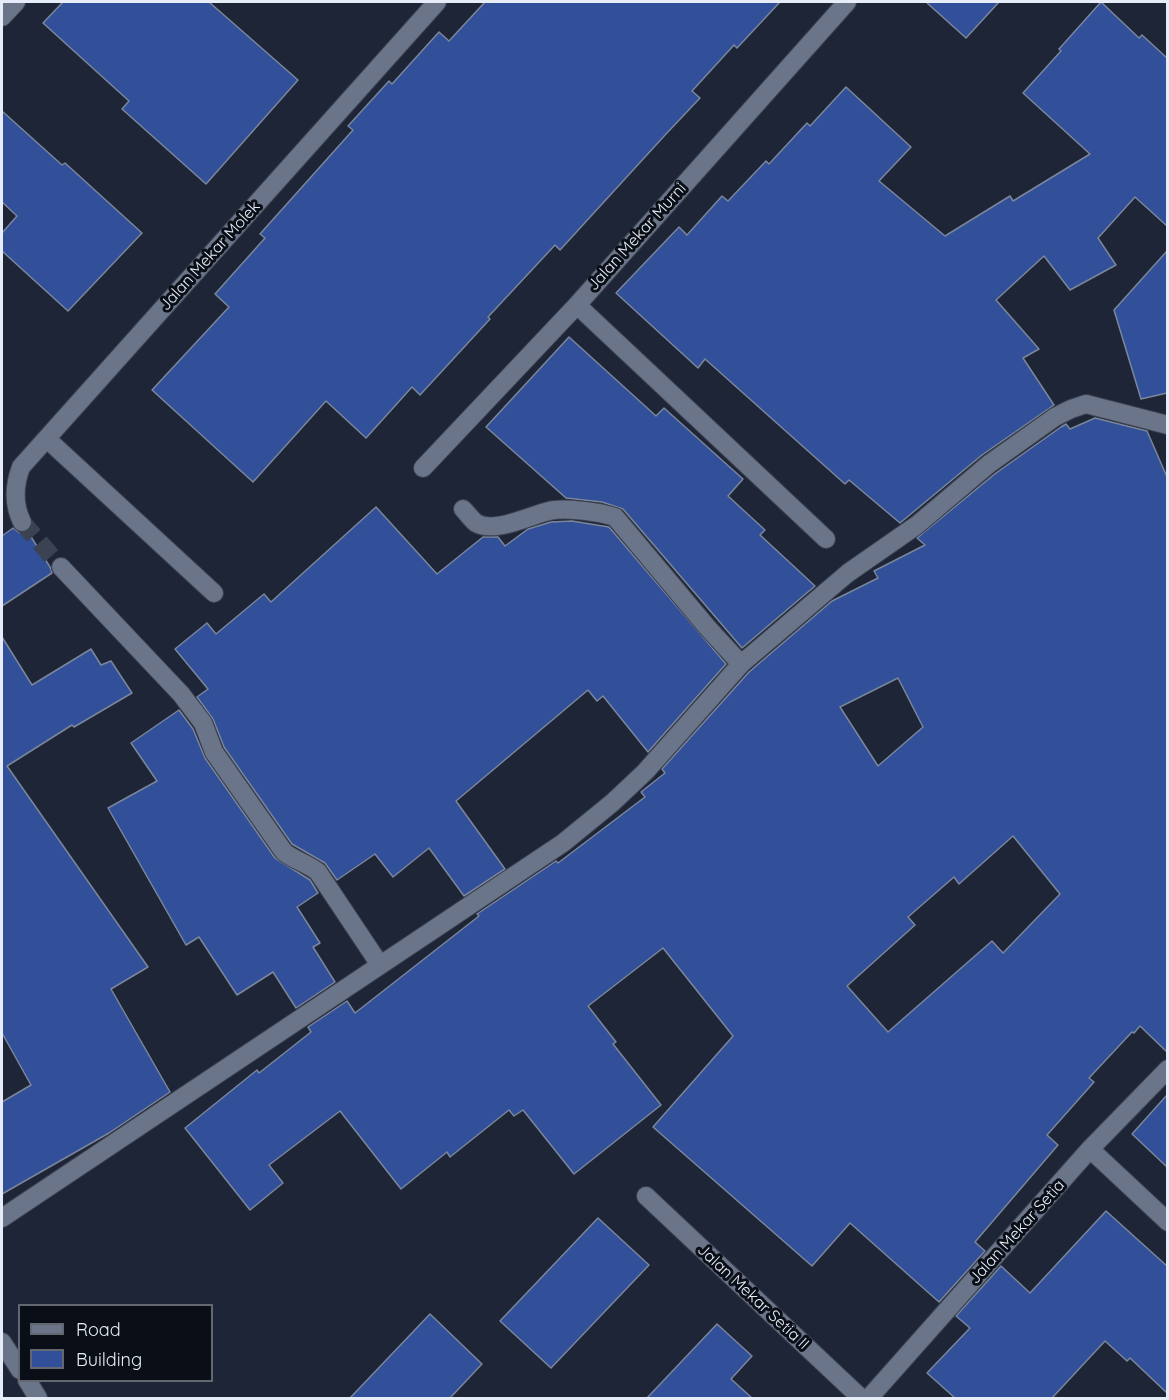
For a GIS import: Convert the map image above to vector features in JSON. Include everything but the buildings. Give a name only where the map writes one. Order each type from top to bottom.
[{"type":"street","points":[[2,17],[15,2]]},
{"type":"street","name":"Jalan Mekar Molek","points":[[22,522],[15,498],[15,483],[21,467],[437,2]]},
{"type":"street","name":"Jalan Mekar Murni","points":[[423,468],[577,305],[847,2]]},
{"type":"street","points":[[577,305],[826,539]]},
{"type":"street","points":[[2,1218],[563,843],[612,803],[645,772],[741,664],[848,573],[917,525],[989,465],[1055,417],[1086,404],[1167,425]]},
{"type":"street","points":[[47,439],[214,593]]},
{"type":"street","points":[[463,509],[476,522],[485,525],[516,523],[550,511],[561,510],[615,517],[741,664]]},
{"type":"street","points":[[62,567],[181,693],[203,723],[214,752],[284,852],[294,861],[311,866],[318,872],[380,965]]},
{"type":"street","name":"Jalan Mekar Setia","points":[[869,1398],[1090,1149],[1167,1069]]},
{"type":"street","points":[[1090,1149],[1167,1221]]},
{"type":"street","name":"Jalan Mekar Setia II","points":[[646,1196],[861,1398]]},
{"type":"street","points":[[2,1342],[18,1367]]},
{"type":"street","points":[[28,1382],[38,1398]]},
{"type":"tunnel","points":[[22,522],[61,567]]}]
